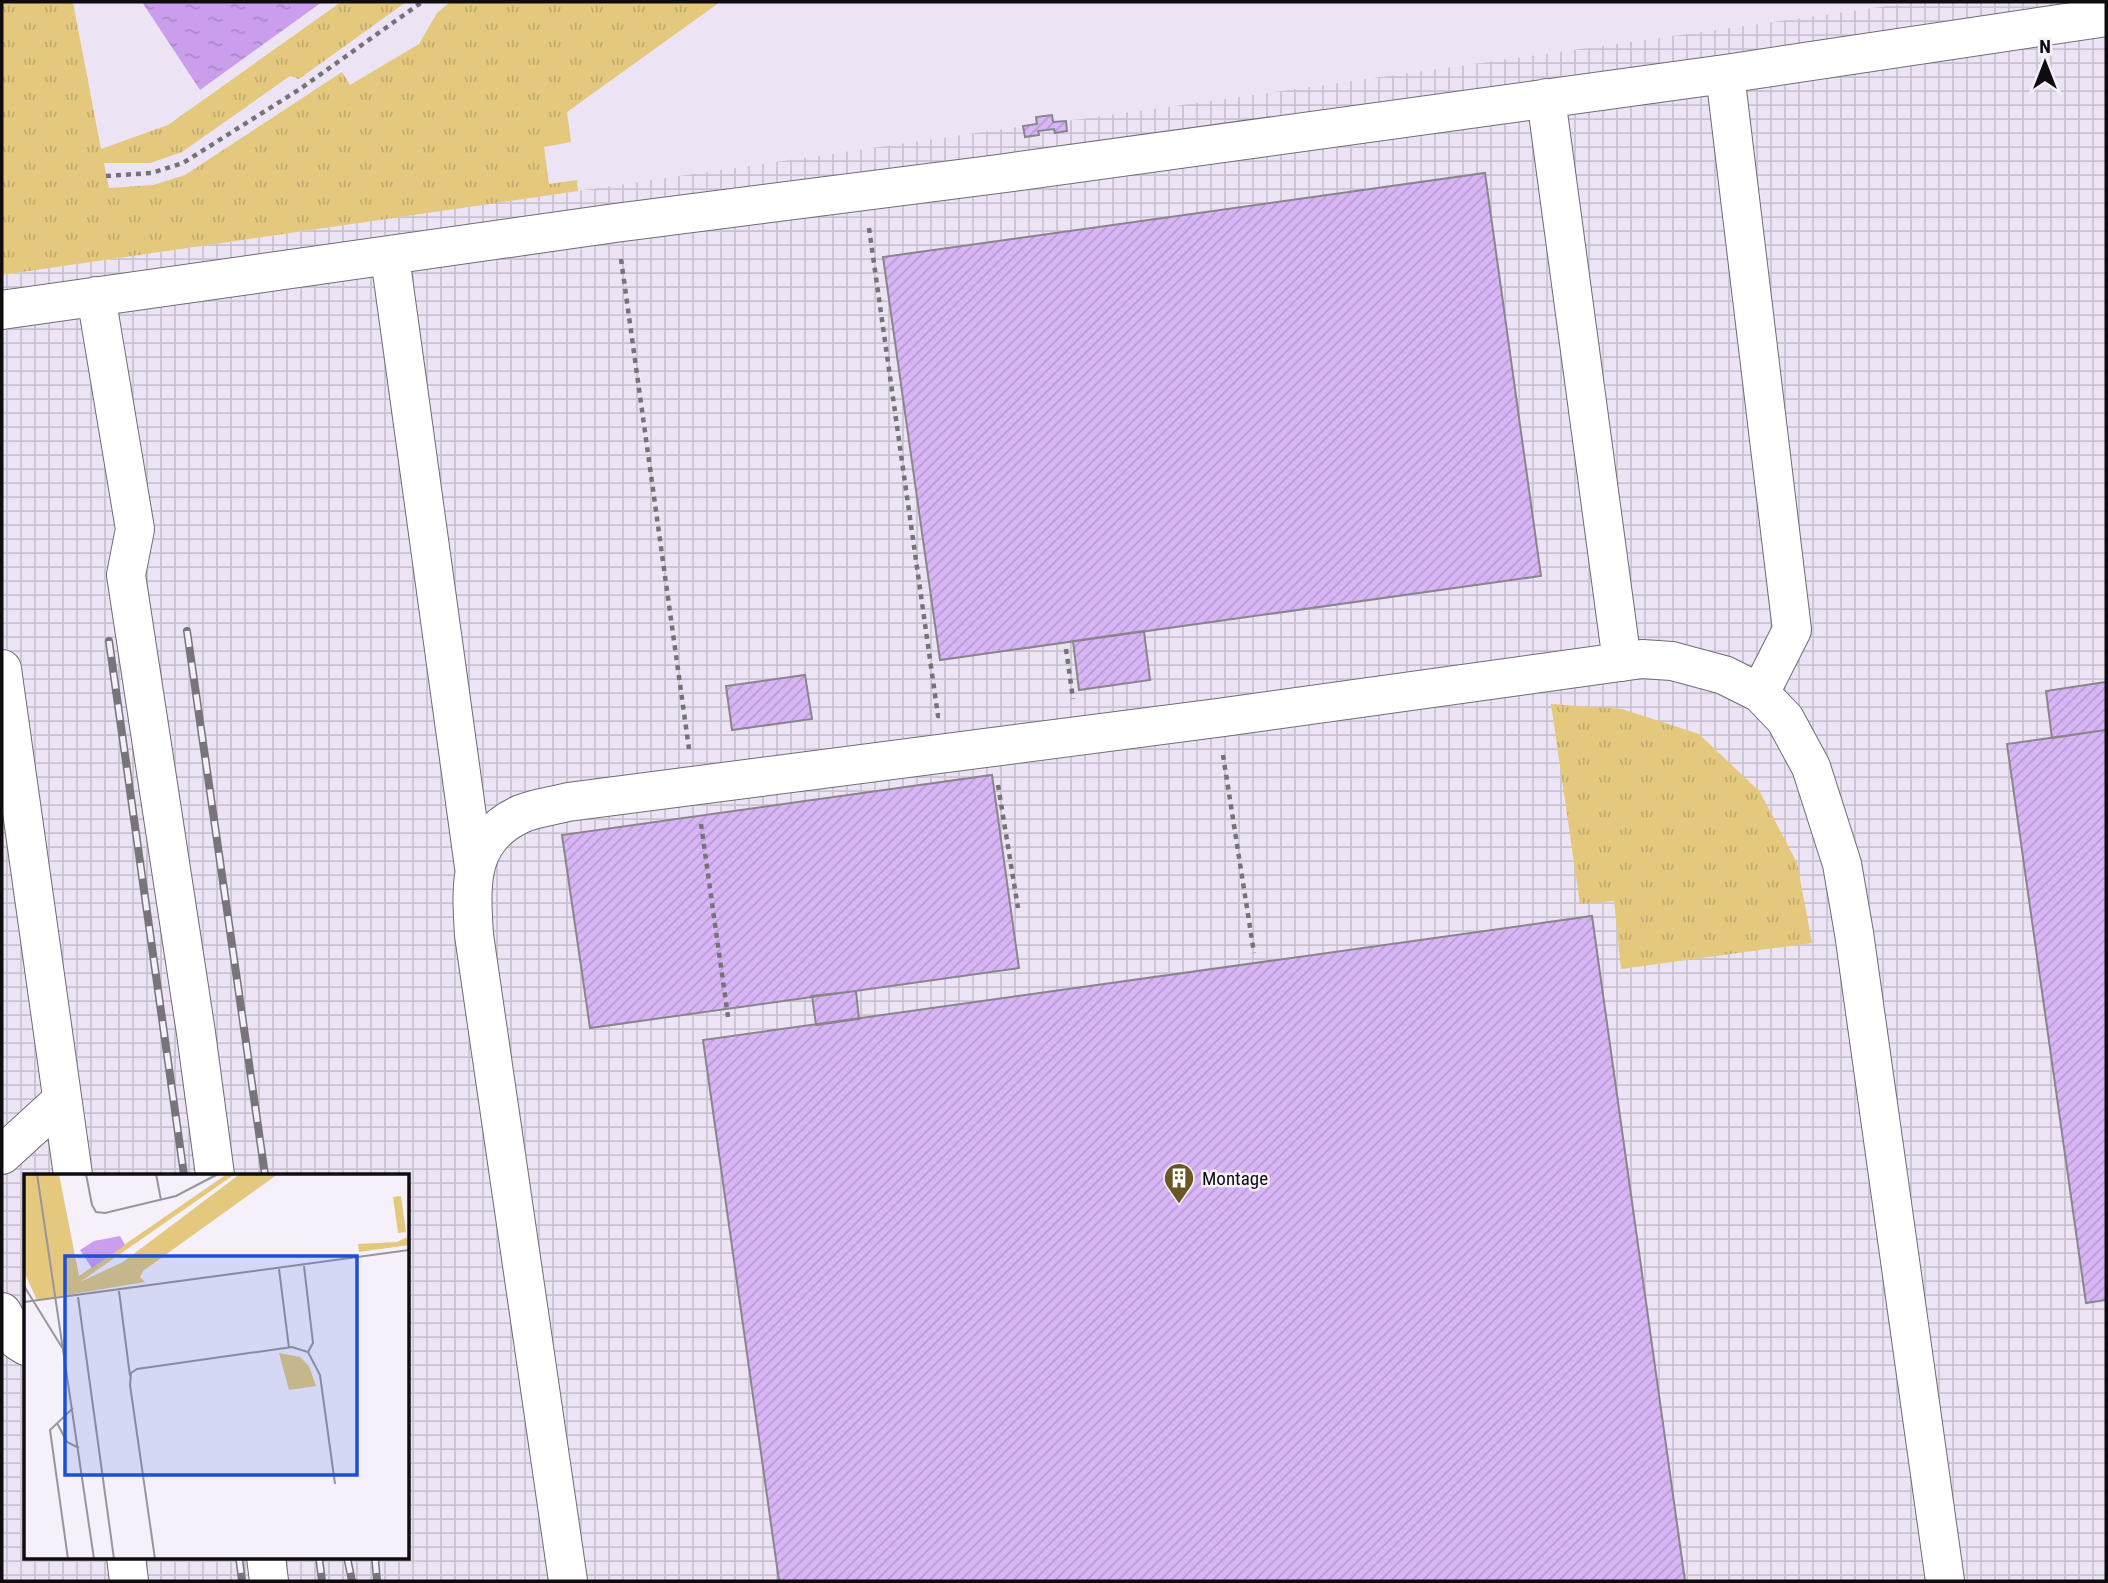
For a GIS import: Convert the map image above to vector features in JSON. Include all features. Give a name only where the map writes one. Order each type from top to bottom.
[{"type":"lane","points":[[2,310],[615,223],[1725,74],[2106,17]]},
{"type":"lane","points":[[1725,74],[1792,630],[1760,693]]},
{"type":"lane","points":[[1546,98],[1622,662]]},
{"type":"lane","points":[[390,257],[474,867],[474,935],[568,1581]]},
{"type":"lane","points":[[96,296],[135,529],[126,575],[215,1174]]},
{"type":"lane","points":[[474,867],[480,849],[497,830],[521,814],[568,802],[1217,718],[1642,659],[1672,661],[1724,675],[1760,693],[1785,719],[1811,767],[1843,864],[1945,1581]]},
{"type":"lane","points":[[3,689],[73,1174]]},
{"type":"lane","points":[[2,1155],[62,1100]]},
{"type":"lane","points":[[2,1312],[18,1341],[24,1345]]},
{"type":"lane","points":[[126,1558],[130,1581]]},
{"type":"lane","points":[[266,1558],[269,1581]]},
{"type":"path","points":[[106,176],[151,173],[183,163],[300,89],[422,2]]},
{"type":"path","points":[[863,191],[938,716],[950,715]]},
{"type":"path","points":[[615,223],[728,1017]]},
{"type":"path","points":[[1061,701],[1073,699],[1066,649]]},
{"type":"path","points":[[1217,718],[1254,953]]},
{"type":"path","points":[[992,747],[1018,908]]},
{"type":"shaded area","points":[[73,2],[1915,2],[1066,121],[1053,122],[1052,116],[1036,117],[1037,124],[122,259]]},
{"type":"shaded area","points":[[1915,2],[2106,2],[2106,1581],[2,1581],[2,275],[1036,124],[1036,117],[1052,115],[1053,122]]},
{"type":"green space","points":[[2,2],[73,2],[101,149],[168,125],[341,2],[406,2],[299,79],[290,76],[182,152],[150,163],[104,163],[109,188],[153,185],[185,175],[342,72],[350,85],[419,44],[437,13],[450,2],[720,2],[567,112],[571,142],[544,147],[549,184],[577,180],[578,191],[2,275]]},
{"type":"green space","points":[[1551,704],[1622,709],[1699,734],[1760,792],[1797,863],[1812,943],[1621,969],[1614,901],[1580,904]]},
{"type":"water","points":[[142,2],[322,2],[200,90]]},
{"type":"building","points":[[1052,115],[1053,122],[1066,121],[1067,131],[1038,131],[1039,135],[1025,137],[1023,126],[1037,124],[1036,117]]},
{"type":"building","points":[[1485,173],[1541,576],[940,660],[883,257]]},
{"type":"building","points":[[1144,631],[1150,680],[1079,690],[1073,641]]},
{"type":"building","points":[[805,675],[812,719],[732,730],[726,686]]},
{"type":"building","points":[[2106,682],[2106,730],[2052,738],[2046,691]]},
{"type":"building","points":[[2106,730],[2106,1300],[2086,1303],[2007,744]]},
{"type":"building","points":[[992,775],[1019,968],[590,1028],[562,835]]},
{"type":"building","name":"Montage","points":[[1592,916],[1685,1581],[779,1581],[703,1040]]},
{"type":"building","points":[[856,991],[859,1019],[816,1025],[812,996]]},
{"type":"railway","points":[[187,631],[265,1174]]},
{"type":"railway","points":[[109,641],[184,1174]]},
{"type":"railway","points":[[239,1558],[242,1581]]},
{"type":"railway","points":[[319,1558],[322,1581]]},
{"type":"railway","points":[[347,1558],[352,1581]]},
{"type":"railway","points":[[375,1558],[377,1581]]},
{"type":"place","name":"Montage","points":[[1179,1205]]}]
